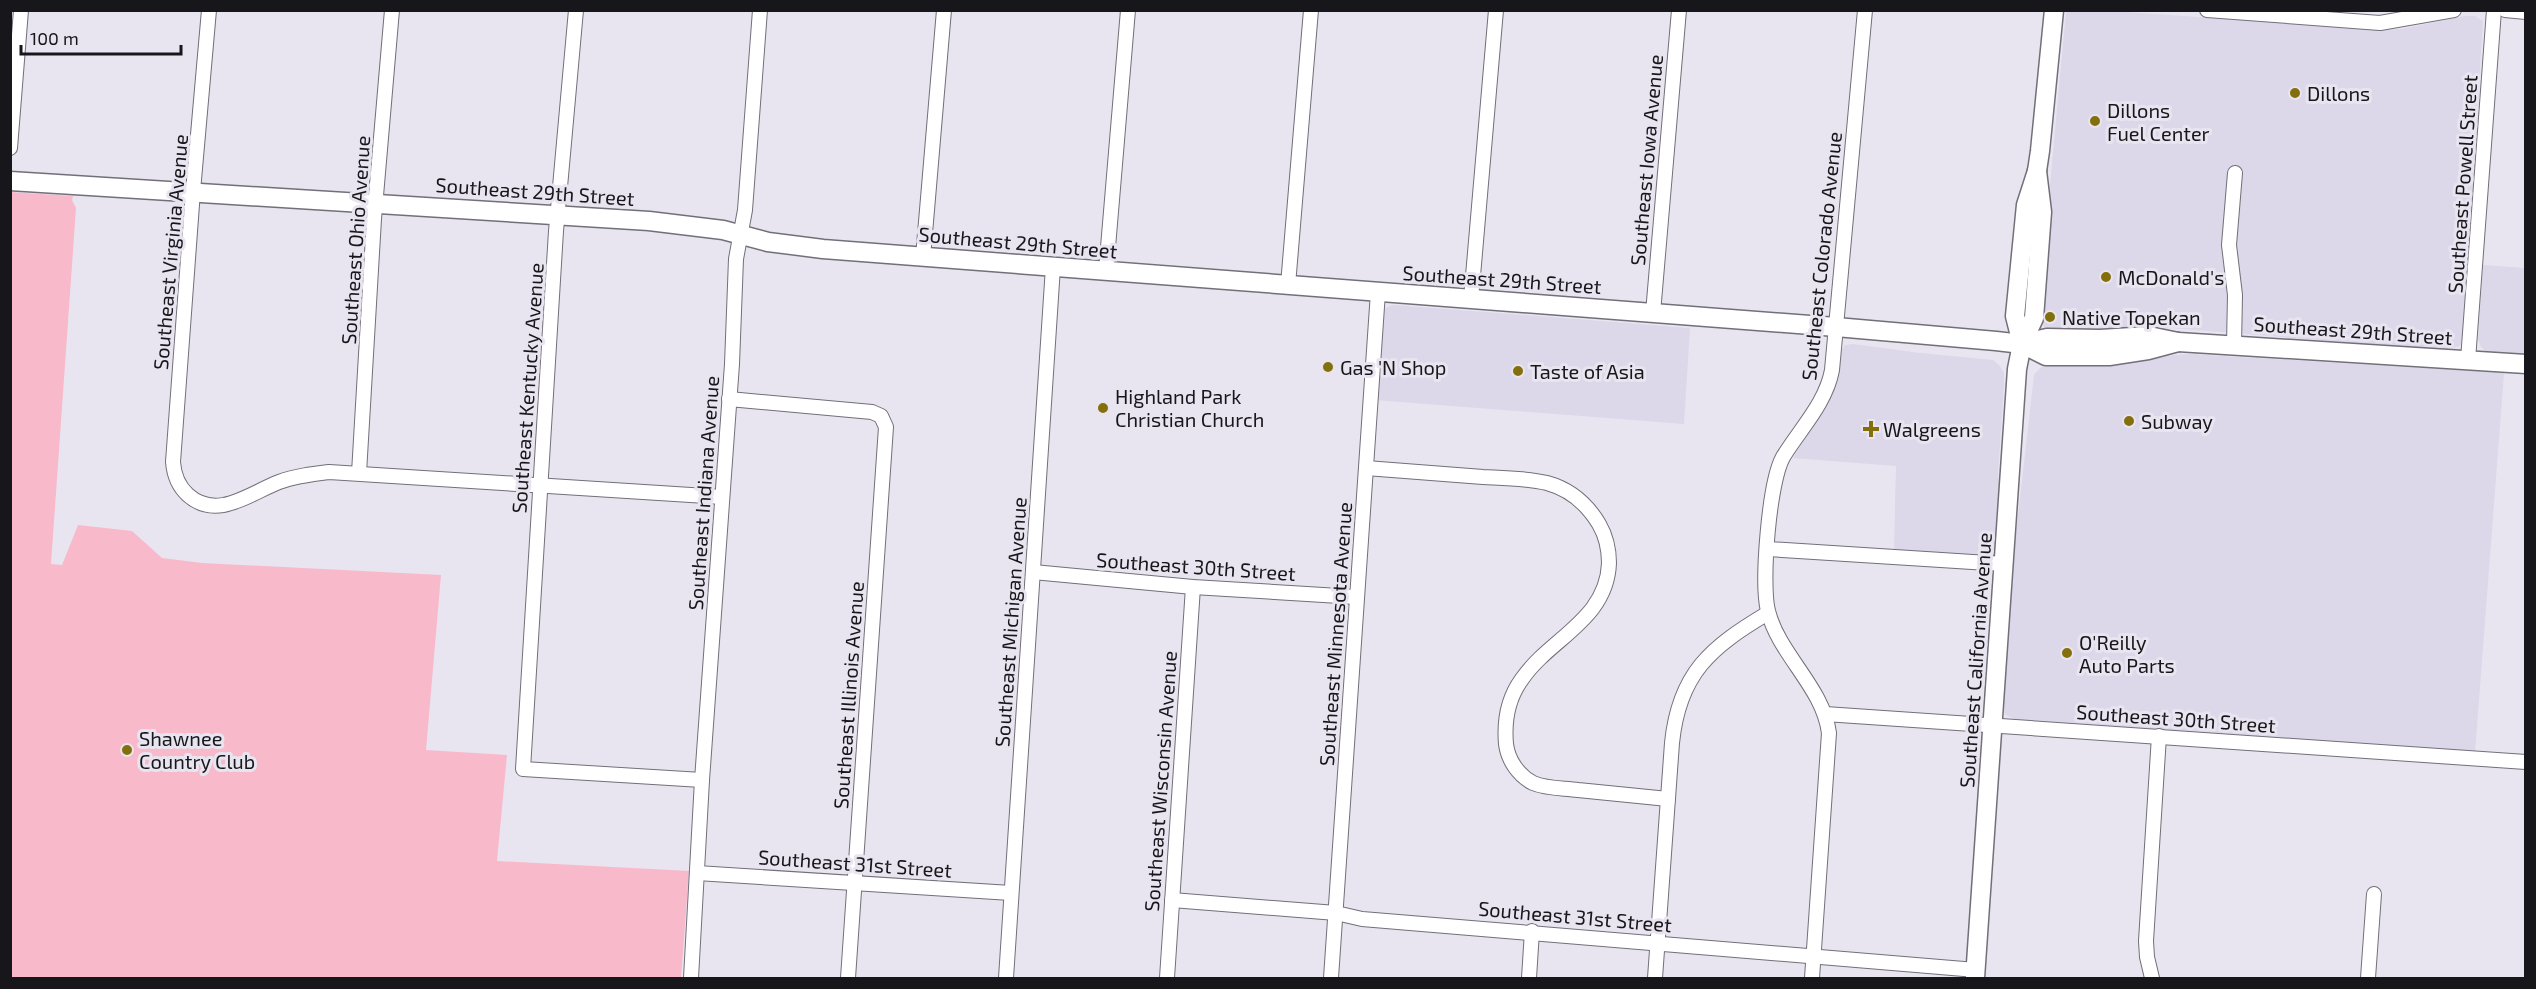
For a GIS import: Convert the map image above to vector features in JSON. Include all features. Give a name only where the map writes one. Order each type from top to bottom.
[{"type":"main road","name":"Southeast California Avenue","points":[[1975,974],[2018,369],[2022,344],[2034,318],[2042,212],[2037,171],[2054,10]]},
{"type":"main road","name":"Southeast 29th Street","points":[[10,180],[650,221],[723,230],[760,240],[795,245],[923,257],[1836,327],[2022,344],[2046,356],[2089,357],[2148,351],[2178,342],[2526,364]]},
{"type":"street","points":[[10,148],[21,10]]},
{"type":"street","name":"Southeast Virginia Avenue","points":[[209,10],[193,191],[174,473],[186,494],[207,505],[220,506],[306,474],[359,473]]},
{"type":"street","name":"Southeast Ohio Avenue","points":[[359,473],[376,202],[392,10]]},
{"type":"street","name":"Southeast Kentucky Avenue","points":[[576,10],[559,215],[523,769],[702,780]]},
{"type":"street","name":"Southeast Indiana Avenue","points":[[691,978],[736,259],[745,210],[760,10]]},
{"type":"street","points":[[923,257],[944,10]]},
{"type":"street","points":[[1106,271],[1128,10]]},
{"type":"street","points":[[1288,285],[1311,10]]},
{"type":"street","points":[[1471,299],[1496,10]]},
{"type":"street","name":"Southeast Iowa Avenue","points":[[1653,313],[1679,10]]},
{"type":"street","name":"Southeast Colorado Avenue","points":[[1812,978],[1829,733],[1825,714],[1776,631],[1768,613],[1765,593],[1773,483],[1784,457],[1824,394],[1832,370],[1865,10]]},
{"type":"street","points":[[2207,10],[2380,23],[2454,10]]},
{"type":"street","name":"Southeast Powell Street","points":[[2468,360],[2494,10]]},
{"type":"street","points":[[2505,10],[2526,12]]},
{"type":"street","points":[[2234,345],[2235,295],[2229,245],[2235,172]]},
{"type":"street","name":"Southeast Michigan Avenue","points":[[1006,978],[1053,267]]},
{"type":"street","name":"Southeast Minnesota Avenue","points":[[1331,978],[1378,292]]},
{"type":"street","name":"Southeast Illinois Avenue","points":[[729,399],[861,410],[881,416],[886,428],[848,978]]},
{"type":"street","points":[[1366,468],[1533,480],[1562,489],[1586,506],[1602,530],[1607,543],[1608,570],[1605,586],[1600,599],[1586,619],[1521,679],[1506,715],[1505,730],[1508,752],[1520,774],[1539,785],[1668,799]]},
{"type":"street","points":[[359,473],[722,497]]},
{"type":"street","points":[[1768,549],[2004,564]]},
{"type":"street","name":"Southeast 30th Street","points":[[1033,572],[1193,587],[1356,597]]},
{"type":"street","name":"Southeast Wisconsin Avenue","points":[[1167,978],[1193,587]]},
{"type":"street","points":[[1655,978],[1673,728],[1682,697],[1692,676],[1716,647],[1732,634],[1768,613]]},
{"type":"street","name":"Southeast 30th Street","points":[[1825,714],[2526,762]]},
{"type":"street","points":[[2152,978],[2146,941],[2159,736]]},
{"type":"street","name":"Southeast 31st Street","points":[[697,873],[1011,893]]},
{"type":"street","points":[[2368,978],[2374,894]]},
{"type":"street","name":"Southeast 31st Street","points":[[1172,900],[1336,913],[1362,919],[1813,955],[1975,974]]},
{"type":"street","points":[[1529,978],[1532,932]]},
{"type":"shaded area","points":[[2068,10],[2383,30],[2402,29],[2465,16],[2475,16],[2483,21],[2463,337],[2460,346],[2444,350],[2171,328],[2088,335],[2044,327],[2041,310],[2050,185]]},
{"type":"shaded area","name":"Shawnee Country Club","points":[[10,192],[73,196],[72,200],[76,208],[51,564],[62,565],[78,525],[132,531],[162,558],[202,563],[441,575],[426,750],[507,755],[497,861],[689,871],[681,978],[11,978]]},
{"type":"shaded area","points":[[2483,265],[2525,268],[2525,355],[2488,353],[2481,347],[2478,339]]},
{"type":"shaded area","points":[[1394,305],[1690,328],[1684,424],[1375,400],[1382,311]]},
{"type":"shaded area","points":[[1853,344],[1993,360],[1999,365],[2004,373],[1998,472],[2000,504],[1996,555],[1992,559],[1894,550],[1896,466],[1793,458],[1832,393],[1839,371],[1841,351],[1845,345]]},
{"type":"shaded area","points":[[2190,354],[2504,373],[2475,752],[2017,720],[2006,715],[2002,708],[2009,595],[2034,375],[2048,364]]},
{"type":"place","name":"Dillons","points":[[2295,93]]},
{"type":"place","name":"Dillons Fuel Center","points":[[2095,121]]},
{"type":"place","name":"McDonald's","points":[[2106,277]]},
{"type":"place","name":"Native Topekan","points":[[2050,317]]},
{"type":"place","name":"Gas 'N Shop","points":[[1328,367]]},
{"type":"place","name":"Taste of Asia","points":[[1518,371]]},
{"type":"place","name":"Highland Park Christian Church","points":[[1103,408]]},
{"type":"place","name":"Subway","points":[[2129,421]]},
{"type":"place","name":"Walgreens","points":[[1871,429]]},
{"type":"place","name":"O'Reilly Auto Parts","points":[[2067,653]]},
{"type":"place","name":"Shawnee Country Club","points":[[127,750]]}]
